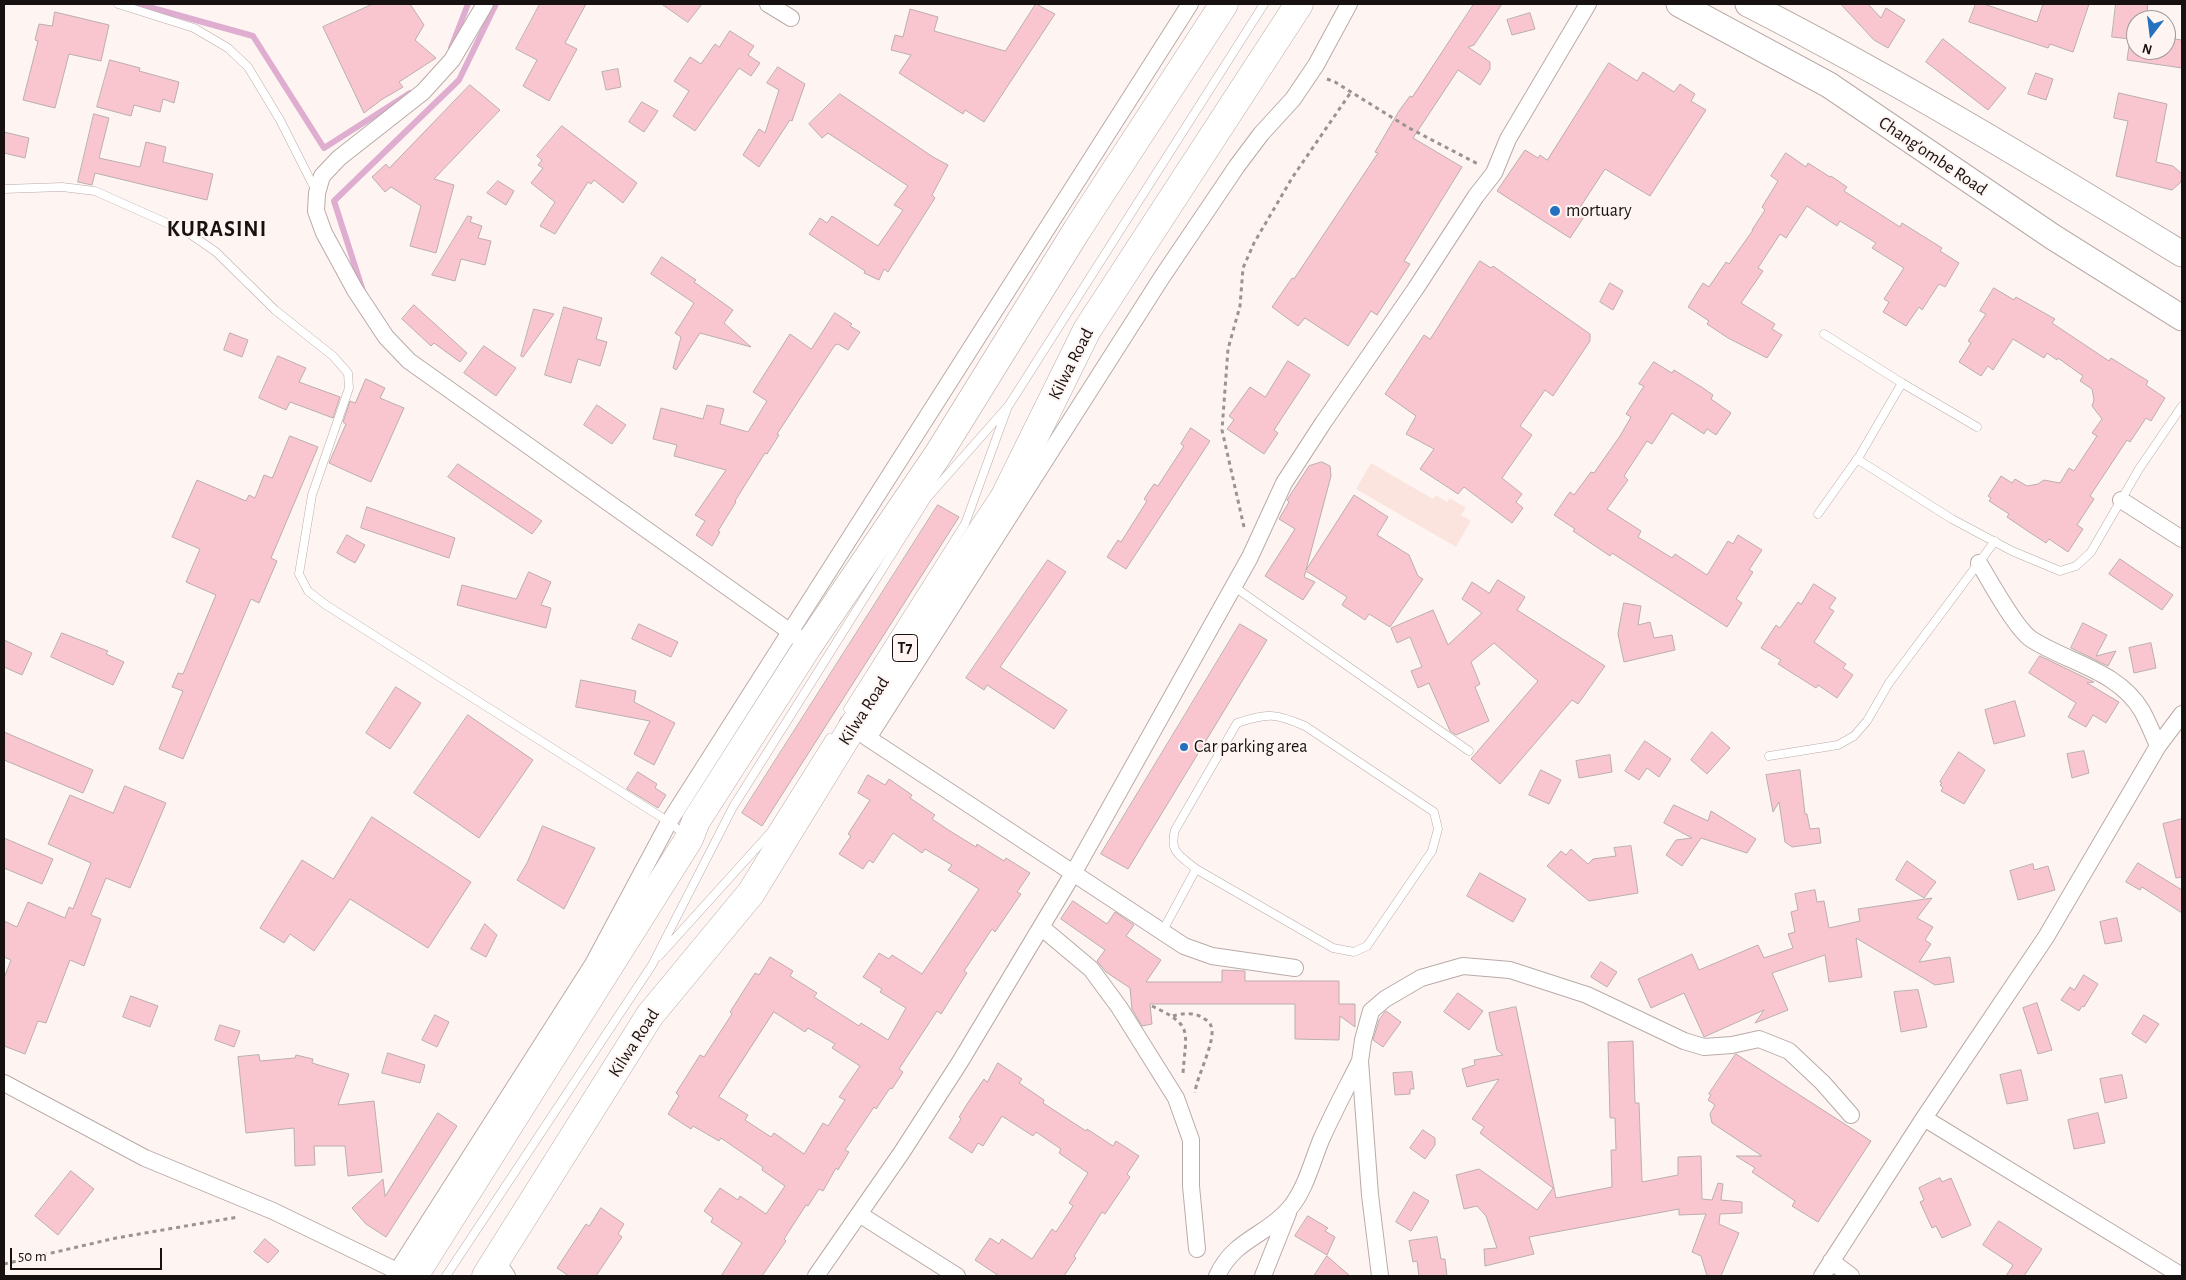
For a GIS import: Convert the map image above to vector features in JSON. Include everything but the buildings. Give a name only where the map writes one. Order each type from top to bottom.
[{"type":"highway","points":[[402,1275],[679,830],[696,821],[800,639],[939,452],[1077,230],[1224,4]]},
{"type":"highway","name":"Kilwa Road","points":[[496,1271],[650,1015],[751,894],[847,729],[1004,498],[1087,330],[1299,4]]},
{"type":"main road","name":"Chang'ombe Road","points":[[1679,4],[1829,85],[2052,237],[2182,318]]},
{"type":"main road","points":[[1748,4],[1835,48],[2182,254]]},
{"type":"street","points":[[485,4],[452,60],[423,92],[339,158],[322,176],[317,193],[316,211],[324,233],[355,290],[386,337],[409,361],[800,639],[1190,4]]},
{"type":"street","points":[[768,4],[791,18]]},
{"type":"street","points":[[1295,968],[1212,956],[1184,946],[1074,872],[847,729],[1162,277],[1237,166],[1261,134],[1293,99],[1311,73],[1349,4]]},
{"type":"street","points":[[816,1276],[902,1152],[960,1062],[1074,872],[1250,557],[1284,483],[1322,423],[1416,288],[1476,196],[1494,173],[1508,139],[1588,4]]},
{"type":"street","points":[[2121,500],[2182,539]]},
{"type":"street","points":[[1979,563],[1992,587],[2029,638],[2106,676],[2126,691],[2142,710],[2158,746]]},
{"type":"street","points":[[1822,1276],[1924,1118],[2046,937],[2158,746],[2182,714]]},
{"type":"street","points":[[1041,927],[1091,969],[1119,1007],[1176,1098],[1192,1140],[1191,1186],[1197,1249]]},
{"type":"street","points":[[1380,1276],[1370,1195],[1360,1061],[1363,1040],[1371,1011],[1385,999],[1421,978],[1463,966],[1510,970],[1587,995],[1684,1042],[1704,1047],[1732,1045],[1759,1039],[1789,1051],[1823,1083],[1851,1115]]},
{"type":"street","points":[[1263,1276],[1290,1209],[1360,1061]]},
{"type":"street","points":[[4,1083],[145,1158],[273,1211],[402,1275]]},
{"type":"street","points":[[1924,1118],[2182,1276]]},
{"type":"street","points":[[1217,1276],[1234,1251],[1290,1209]]},
{"type":"street","points":[[859,1214],[957,1276]]},
{"type":"street","points":[[1831,1262],[1851,1276]]},
{"type":"lane","points":[[118,4],[194,28],[228,48],[248,67],[280,120],[317,193]]},
{"type":"lane","points":[[446,1276],[652,965],[733,806],[922,506],[1009,405],[1264,4]]},
{"type":"lane","points":[[4,189],[62,187],[95,191],[172,225],[216,252],[275,310],[333,356],[348,373],[349,388],[312,495],[299,574],[308,591],[326,605],[679,830]]},
{"type":"lane","points":[[1824,334],[1977,427]]},
{"type":"lane","points":[[1818,514],[1857,459],[1902,383]]},
{"type":"lane","points":[[652,965],[771,832],[847,729],[966,524],[1009,405]]},
{"type":"lane","points":[[1857,459],[1952,519],[2012,551],[2060,572],[2076,566],[2091,552],[2121,500],[2182,406]]},
{"type":"lane","points":[[1769,756],[1838,745],[1854,736],[1867,721],[1890,682],[1995,541]]},
{"type":"lane","points":[[1233,586],[1469,750]]},
{"type":"lane","points":[[1261,715],[1281,715],[1305,726],[1434,812],[1438,829],[1432,851],[1366,946],[1354,952],[1333,948],[1196,869],[1175,851],[1172,842],[1175,830],[1237,723],[1261,715]]},
{"type":"lane","points":[[1162,932],[1196,869]]},
{"type":"path","points":[[1311,73],[1335,82],[1409,128],[1494,173]]},
{"type":"path","points":[[1250,557],[1222,430],[1228,349],[1240,306],[1243,268],[1254,243],[1292,178],[1351,92]]},
{"type":"path","points":[[1152,1006],[1180,1020],[1185,1031],[1182,1081]]},
{"type":"path","points":[[1173,1016],[1182,1013],[1200,1015],[1212,1027],[1197,1082]]},
{"type":"path","points":[[4,1264],[116,1238],[273,1211]]},
{"type":"shaded area","points":[[1371,463],[1433,499],[1436,495],[1447,502],[1450,498],[1466,508],[1461,515],[1471,521],[1456,547],[1356,489]]},
{"type":"waterway","points":[[138,4],[253,36],[324,148],[410,93]]},
{"type":"waterway","points":[[451,48],[468,4]]},
{"type":"waterway","points":[[363,291],[334,201],[459,80],[496,4]]},
{"type":"place","name":"mortuary","points":[[1555,211]]},
{"type":"place","name":"Car parking area","points":[[1184,747]]},
{"type":"district","name":"KURASINI","points":[[217,229]]}]
